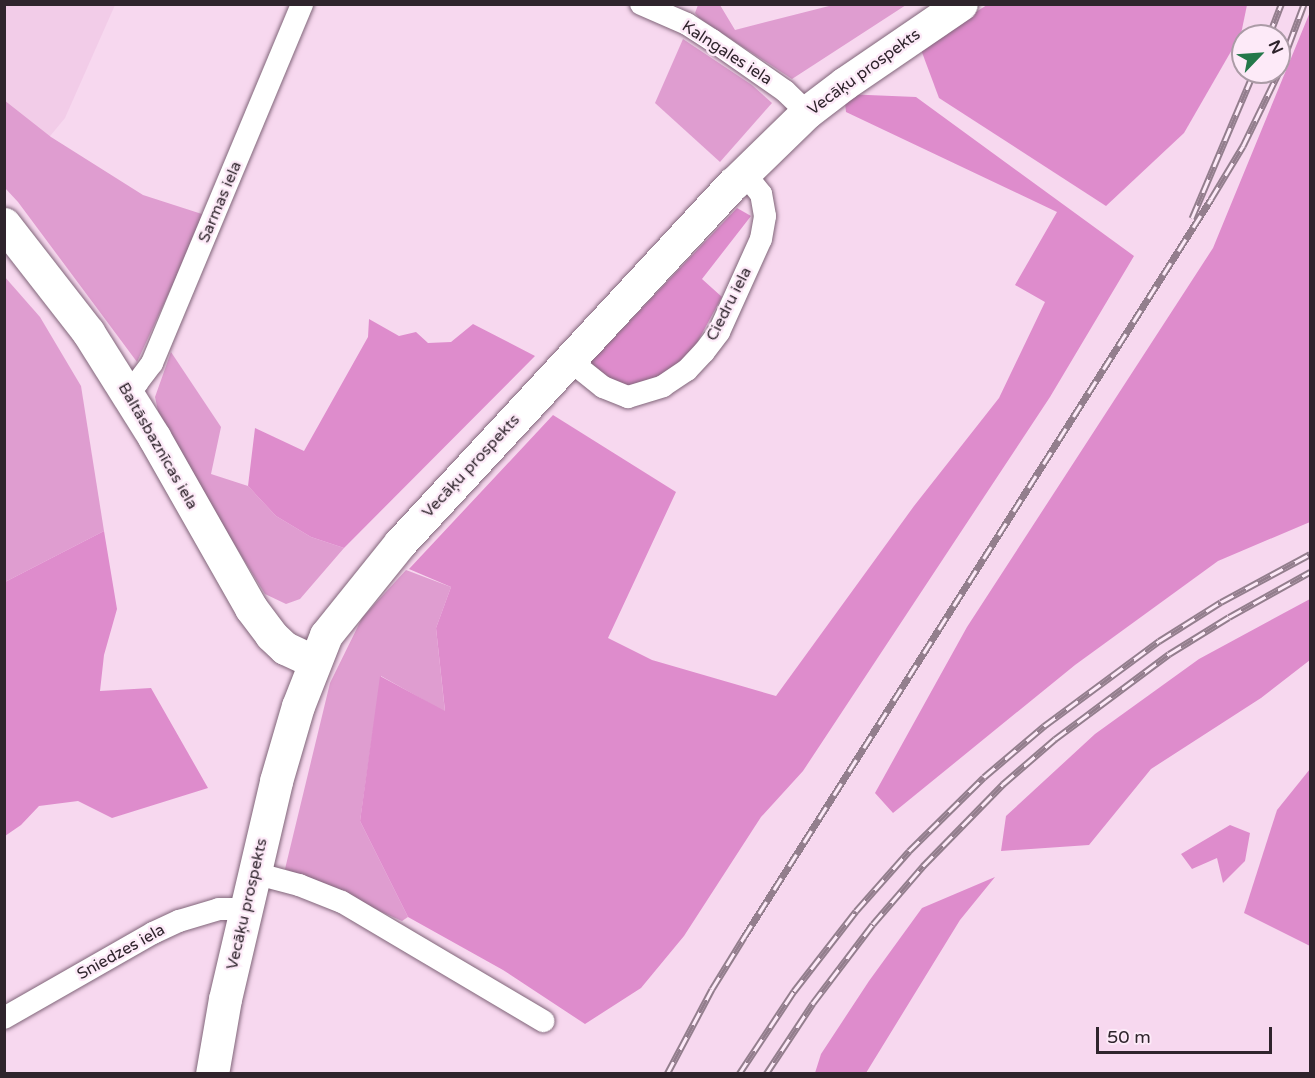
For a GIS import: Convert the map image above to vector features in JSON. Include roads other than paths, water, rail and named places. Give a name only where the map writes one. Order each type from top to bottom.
[{"type":"main road","name":"Vecāķu prospekts","points":[[212,1074],[245,909],[276,781],[313,662],[326,635],[400,543],[568,359],[807,112],[845,83],[962,4]]},
{"type":"main road","name":"Baltāsbaznīcas iela","points":[[4,224],[88,332],[126,391],[251,608],[271,635],[285,648],[313,662]]},
{"type":"street","name":"Sarmas iela","points":[[126,391],[137,383],[152,363],[302,4]]},
{"type":"street","name":"Kalngales iela","points":[[641,4],[679,12],[704,34],[767,78],[807,112]]},
{"type":"street","name":"Ciedru iela","points":[[568,359],[603,387],[628,397],[663,386],[687,370],[719,332],[761,239],[765,216],[760,194],[745,174]]},
{"type":"street","points":[[254,873],[299,885],[342,902],[543,1021]]},
{"type":"street","name":"Sniedzes iela","points":[[4,1018],[153,933],[179,921],[219,909],[245,909]]},
{"type":"railway","points":[[1274,24],[1281,4]]},
{"type":"railway","points":[[1291,39],[1304,4]]},
{"type":"railway","points":[[1192,218],[1249,84]]},
{"type":"railway","points":[[667,1074],[712,989],[744,937],[1211,199],[1243,146],[1273,84]]},
{"type":"railway","points":[[739,1074],[794,991],[856,911],[909,851],[984,777],[1044,726],[1159,641],[1221,602],[1310,554]]},
{"type":"railway","points":[[766,1074],[813,1003],[873,924],[923,866],[1003,784],[1055,739],[1169,654],[1229,617],[1310,572]]}]
